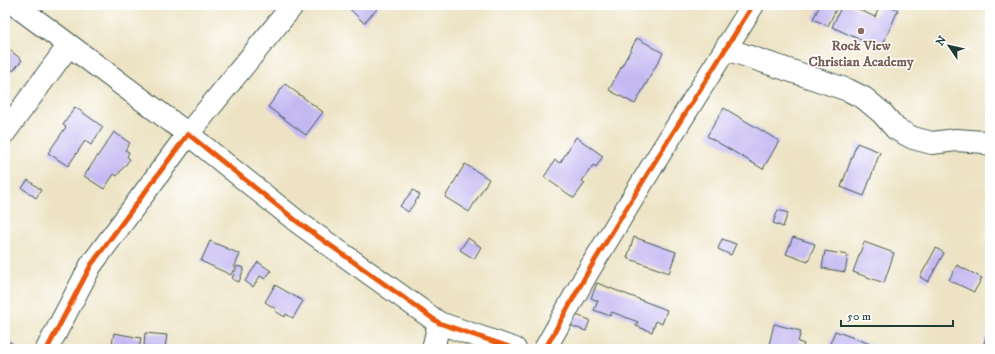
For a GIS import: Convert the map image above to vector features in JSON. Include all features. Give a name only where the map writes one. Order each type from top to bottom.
[{"type":"street","points":[[15,5],[188,134],[299,223],[439,322],[515,349]]},
{"type":"street","points":[[47,349],[91,265],[188,134],[293,5]]},
{"type":"street","points":[[545,349],[589,270],[753,5]]},
{"type":"street","points":[[5,132],[69,45]]},
{"type":"street","points":[[726,49],[848,90],[864,98],[882,113],[896,129],[913,138],[932,143],[956,140],[984,142],[990,145]]},
{"type":"street","points":[[433,349],[439,322]]},
{"type":"building","points":[[346,5],[375,5],[378,8],[364,23]]},
{"type":"building","points":[[820,5],[838,5],[828,26],[813,19]]},
{"type":"building","points":[[842,5],[849,5],[875,17],[880,5],[888,5],[898,10],[881,49],[832,27]]},
{"type":"building","points":[[637,38],[663,53],[635,104],[609,90]]},
{"type":"building","points":[[5,46],[22,60],[13,71],[5,64]]},
{"type":"building","points":[[285,84],[323,112],[306,135],[268,107]]},
{"type":"building","points":[[75,107],[103,127],[91,145],[85,141],[68,166],[48,153],[66,127],[63,125]]},
{"type":"building","points":[[724,108],[779,141],[763,169],[707,136]]},
{"type":"building","points":[[114,132],[130,143],[125,150],[129,152],[127,157],[130,159],[117,176],[114,174],[104,189],[84,176]]},
{"type":"building","points":[[576,137],[603,156],[596,167],[593,165],[582,181],[585,183],[574,198],[544,177],[555,160],[560,163]]},
{"type":"building","points":[[857,143],[880,152],[864,196],[841,187]]},
{"type":"building","points":[[465,164],[489,179],[469,212],[445,197]]},
{"type":"building","points":[[28,180],[41,190],[36,198],[22,188]]},
{"type":"building","points":[[413,190],[420,195],[408,212],[400,206]]},
{"type":"building","points":[[778,210],[788,213],[783,227],[773,223]]},
{"type":"building","points":[[634,237],[676,252],[669,273],[627,258]]},
{"type":"building","points":[[793,237],[815,244],[808,262],[786,254]]},
{"type":"building","points":[[468,238],[481,247],[474,259],[460,250]]},
{"type":"building","points":[[722,239],[736,244],[731,255],[718,249]]},
{"type":"building","points":[[210,241],[240,254],[231,275],[201,261]]},
{"type":"building","points":[[864,242],[894,253],[884,283],[853,272]]},
{"type":"building","points":[[936,248],[944,253],[928,282],[920,277]]},
{"type":"building","points":[[825,251],[848,255],[845,272],[822,268]]},
{"type":"building","points":[[258,262],[271,271],[265,279],[260,276],[253,287],[245,281]]},
{"type":"building","points":[[957,265],[982,278],[974,292],[949,280]]},
{"type":"building","points":[[237,266],[244,268],[239,282],[232,279]]},
{"type":"building","points":[[597,283],[667,310],[662,324],[656,321],[652,332],[636,326],[638,322],[612,312],[610,316],[594,310],[598,301],[591,298]]},
{"type":"building","points":[[275,285],[303,301],[293,318],[286,314],[285,317],[265,302]]},
{"type":"building","points":[[573,314],[590,320],[586,331],[569,325]]},
{"type":"building","points":[[774,324],[801,331],[798,342],[804,344],[802,349],[768,349]]},
{"type":"building","points":[[835,331],[873,345],[871,349],[828,349]]},
{"type":"building","points":[[114,333],[141,338],[139,349],[111,349]]},
{"type":"building","points":[[145,333],[167,335],[165,348],[144,347]]},
{"type":"building","points":[[987,334],[990,335],[990,349],[982,349]]},
{"type":"building","points":[[5,339],[16,346],[15,349],[5,349]]},
{"type":"cycle path","points":[[545,349],[589,270],[753,5]]},
{"type":"cycle path","points":[[47,349],[91,265],[188,134],[299,223],[439,323],[515,349]]},
{"type":"place","name":"Rock View Christian Academy","points":[[861,31]]}]
